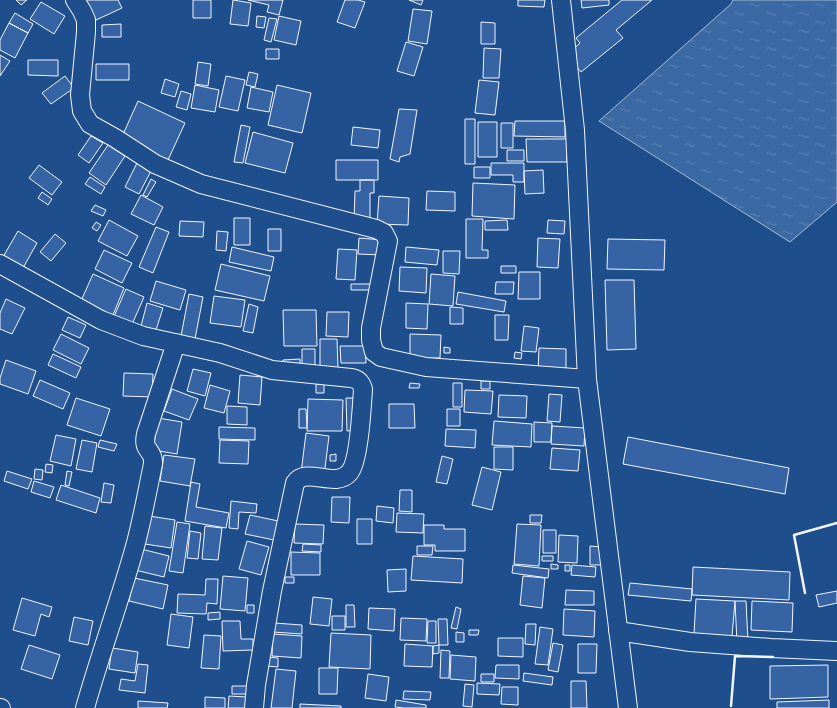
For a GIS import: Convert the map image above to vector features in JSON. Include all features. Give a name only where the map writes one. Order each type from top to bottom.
[{"type":"street","points":[[75,0],[86,20],[80,95],[82,111],[90,124],[155,164],[201,184],[376,229],[384,233],[388,240],[371,328],[374,352],[381,357],[426,367],[587,379]]},
{"type":"street","points":[[561,0],[575,130],[587,379],[628,708]]},
{"type":"street","points":[[0,264],[102,320],[144,336],[220,353],[272,370],[356,378],[360,381],[363,388],[360,423],[355,458],[349,473],[344,477],[337,478],[306,476],[299,478],[295,483],[272,591],[256,685],[254,708]]},
{"type":"street","points":[[85,708],[135,548],[153,464],[151,453],[146,449],[144,442],[176,343]]},
{"type":"street","points":[[618,631],[690,642],[837,651]]},
{"type":"water","points":[[733,0],[837,0],[837,202],[790,242],[599,121],[731,4]]},
{"type":"building","points":[[16,0],[27,0],[21,5]]},
{"type":"building","points":[[86,0],[118,0],[122,8],[96,20]]},
{"type":"building","points":[[193,0],[211,0],[211,18],[193,18]]},
{"type":"building","points":[[233,0],[251,3],[248,26],[230,24]]},
{"type":"building","points":[[248,0],[283,0],[279,15],[267,12],[269,5]]},
{"type":"building","points":[[345,0],[365,2],[355,28],[337,22]]},
{"type":"building","points":[[409,0],[423,0],[421,5]]},
{"type":"building","points":[[518,0],[545,0],[544,7],[518,6]]},
{"type":"building","points":[[581,0],[609,0],[609,5],[582,8]]},
{"type":"building","points":[[622,0],[652,0],[616,30],[623,38],[581,72],[576,66],[578,64],[569,53],[580,43],[576,38]]},
{"type":"building","points":[[41,2],[65,16],[54,34],[30,19]]},
{"type":"building","points":[[413,9],[432,11],[427,44],[408,41]]},
{"type":"building","points":[[15,13],[33,24],[28,33],[9,23]]},
{"type":"building","points":[[257,16],[266,17],[264,28],[256,27]]},
{"type":"building","points":[[279,16],[301,21],[296,45],[274,40]]},
{"type":"building","points":[[269,18],[277,19],[271,42],[264,40]]},
{"type":"building","points":[[481,22],[495,23],[495,44],[481,44]]},
{"type":"building","points":[[9,23],[28,33],[15,58],[0,50],[0,40]]},
{"type":"building","points":[[121,24],[121,37],[102,37],[102,25]]},
{"type":"building","points":[[406,42],[423,47],[414,76],[397,71]]},
{"type":"building","points":[[484,48],[501,49],[499,78],[483,78]]},
{"type":"building","points":[[266,49],[279,49],[279,59],[266,59]]},
{"type":"building","points":[[0,55],[10,61],[0,76]]},
{"type":"building","points":[[28,60],[58,60],[58,76],[28,75]]},
{"type":"building","points":[[198,62],[211,64],[208,86],[195,84]]},
{"type":"building","points":[[96,64],[129,64],[129,80],[96,80]]},
{"type":"building","points":[[249,72],[258,74],[255,87],[246,85]]},
{"type":"building","points":[[65,76],[74,88],[51,104],[42,93]]},
{"type":"building","points":[[226,76],[245,80],[238,111],[219,107]]},
{"type":"building","points":[[165,79],[179,84],[175,97],[161,93]]},
{"type":"building","points":[[479,80],[499,82],[495,115],[475,113]]},
{"type":"building","points":[[195,85],[219,90],[215,112],[191,108]]},
{"type":"building","points":[[277,85],[311,93],[302,133],[268,125]]},
{"type":"building","points":[[251,87],[273,92],[269,112],[247,108]]},
{"type":"building","points":[[181,91],[191,94],[187,110],[176,107]]},
{"type":"building","points":[[138,101],[185,123],[168,160],[121,139]]},
{"type":"building","points":[[399,109],[417,110],[410,154],[400,157],[399,162],[390,159]]},
{"type":"building","points":[[465,119],[475,119],[475,164],[465,164]]},
{"type":"building","points":[[515,121],[565,121],[565,137],[514,136]]},
{"type":"building","points":[[478,122],[497,122],[497,157],[478,157]]},
{"type":"building","points":[[501,123],[513,123],[513,148],[501,148]]},
{"type":"building","points":[[241,125],[250,127],[243,163],[234,162]]},
{"type":"building","points":[[353,127],[380,130],[378,148],[351,145]]},
{"type":"building","points":[[253,132],[293,143],[285,173],[245,163]]},
{"type":"building","points":[[91,136],[103,143],[89,163],[78,155]]},
{"type":"building","points":[[526,139],[567,139],[567,162],[527,162]]},
{"type":"building","points":[[108,145],[125,156],[106,185],[89,173]]},
{"type":"building","points":[[507,150],[524,150],[524,161],[507,161]]},
{"type":"building","points":[[336,160],[378,160],[378,180],[336,180]]},
{"type":"building","points":[[138,161],[152,169],[139,194],[125,187]]},
{"type":"building","points":[[491,163],[524,163],[524,182],[513,182],[513,175],[491,175]]},
{"type":"building","points":[[39,165],[62,182],[52,195],[29,178]]},
{"type":"building","points":[[474,167],[490,167],[490,178],[474,178]]},
{"type":"building","points":[[543,170],[544,193],[525,194],[524,171]]},
{"type":"building","points":[[90,177],[105,187],[101,194],[85,184]]},
{"type":"building","points":[[151,179],[156,182],[147,197],[143,195]]},
{"type":"building","points":[[360,180],[374,180],[374,193],[370,193],[370,223],[354,223],[355,191],[360,191]]},
{"type":"building","points":[[473,183],[515,185],[514,219],[472,216]]},
{"type":"building","points":[[427,191],[455,192],[455,211],[426,210]]},
{"type":"building","points":[[42,192],[52,199],[48,205],[38,198]]},
{"type":"building","points":[[141,195],[163,207],[154,225],[131,214]]},
{"type":"building","points":[[379,196],[409,198],[408,225],[377,224]]},
{"type":"building","points":[[95,205],[106,210],[103,216],[91,211]]},
{"type":"building","points":[[234,218],[250,218],[250,245],[234,245]]},
{"type":"building","points":[[466,219],[483,219],[482,250],[488,250],[488,258],[466,258]]},
{"type":"building","points":[[109,220],[138,236],[127,256],[98,241]]},
{"type":"building","points":[[507,220],[508,230],[485,230],[485,221]]},
{"type":"building","points":[[548,220],[565,221],[564,234],[547,233]]},
{"type":"building","points":[[180,221],[204,222],[203,237],[179,236]]},
{"type":"building","points":[[96,222],[101,225],[97,231],[92,228]]},
{"type":"building","points":[[156,227],[169,232],[153,273],[139,267]]},
{"type":"building","points":[[268,229],[281,229],[281,251],[268,251]]},
{"type":"building","points":[[18,231],[37,243],[23,268],[3,257]]},
{"type":"building","points":[[217,231],[228,232],[226,251],[216,250]]},
{"type":"building","points":[[55,234],[66,243],[51,261],[40,252]]},
{"type":"building","points":[[359,238],[383,240],[382,255],[358,254]]},
{"type":"building","points":[[538,238],[560,239],[558,268],[537,267]]},
{"type":"building","points":[[608,239],[665,240],[664,270],[607,269]]},
{"type":"building","points":[[232,247],[274,257],[271,271],[229,262]]},
{"type":"building","points":[[406,247],[439,250],[437,265],[405,262]]},
{"type":"building","points":[[338,249],[357,250],[355,280],[336,279]]},
{"type":"building","points":[[104,250],[132,263],[122,283],[95,269]]},
{"type":"building","points":[[443,251],[460,251],[459,274],[443,273]]},
{"type":"building","points":[[221,264],[270,276],[264,301],[215,290]]},
{"type":"building","points":[[501,266],[516,266],[516,273],[501,273]]},
{"type":"building","points":[[400,267],[427,268],[426,293],[399,291]]},
{"type":"building","points":[[519,272],[540,272],[540,299],[518,299]]},
{"type":"building","points":[[93,274],[124,288],[113,315],[81,301]]},
{"type":"building","points":[[431,274],[455,276],[453,306],[429,304]]},
{"type":"building","points":[[605,280],[634,280],[636,349],[607,350]]},
{"type":"building","points":[[156,281],[186,290],[180,310],[150,301]]},
{"type":"building","points":[[496,282],[514,282],[513,294],[495,294]]},
{"type":"building","points":[[351,284],[374,284],[374,290],[351,290]]},
{"type":"building","points":[[126,289],[144,297],[130,329],[112,321]]},
{"type":"building","points":[[458,292],[506,301],[504,312],[456,304]]},
{"type":"building","points":[[189,294],[203,297],[195,339],[181,336]]},
{"type":"building","points":[[214,296],[245,300],[241,327],[210,323]]},
{"type":"building","points":[[6,299],[25,308],[12,334],[0,329],[0,313]]},
{"type":"building","points":[[147,303],[163,308],[156,330],[141,326]]},
{"type":"building","points":[[406,303],[428,304],[427,329],[406,328]]},
{"type":"building","points":[[249,304],[258,307],[253,333],[243,331]]},
{"type":"building","points":[[450,307],[463,308],[463,324],[450,324]]},
{"type":"building","points":[[283,310],[316,310],[317,346],[284,346]]},
{"type":"building","points":[[327,312],[349,312],[348,337],[326,336]]},
{"type":"building","points":[[495,315],[509,315],[508,340],[495,340]]},
{"type":"building","points":[[68,317],[86,325],[80,338],[62,330]]},
{"type":"building","points":[[524,326],[539,328],[536,352],[521,351]]},
{"type":"building","points":[[61,334],[89,348],[81,364],[53,350]]},
{"type":"building","points":[[410,334],[441,335],[440,358],[410,358]]},
{"type":"building","points":[[320,339],[337,339],[338,368],[320,368]]},
{"type":"building","points":[[340,346],[365,346],[366,363],[341,363]]},
{"type":"building","points":[[444,347],[450,348],[450,353],[444,353]]},
{"type":"building","points":[[539,348],[566,349],[566,373],[538,372]]},
{"type":"building","points":[[302,349],[315,349],[315,369],[302,369]]},
{"type":"building","points":[[515,352],[522,353],[521,359],[514,358]]},
{"type":"building","points":[[53,354],[81,367],[76,378],[48,365]]},
{"type":"building","points":[[300,359],[300,368],[283,369],[283,360]]},
{"type":"building","points":[[6,360],[36,371],[28,394],[0,384]]},
{"type":"building","points":[[193,369],[211,373],[205,396],[187,391]]},
{"type":"building","points":[[124,373],[153,374],[152,397],[123,396]]},
{"type":"building","points":[[240,375],[262,377],[260,405],[238,403]]},
{"type":"building","points":[[40,380],[70,393],[63,409],[33,396]]},
{"type":"building","points":[[481,381],[490,381],[490,389],[481,389]]},
{"type":"building","points":[[410,383],[420,384],[419,388],[409,388]]},
{"type":"building","points":[[453,383],[462,383],[462,407],[453,407]]},
{"type":"building","points":[[316,384],[324,384],[324,393],[316,393]]},
{"type":"building","points":[[210,385],[230,391],[224,413],[204,408]]},
{"type":"building","points":[[172,389],[198,399],[189,420],[164,411]]},
{"type":"building","points":[[465,390],[493,391],[491,414],[464,412]]},
{"type":"building","points":[[549,394],[562,395],[560,422],[547,421]]},
{"type":"building","points":[[499,395],[527,396],[526,418],[498,417]]},
{"type":"building","points":[[76,398],[110,409],[101,436],[67,425]]},
{"type":"building","points":[[346,398],[357,398],[358,430],[347,431]]},
{"type":"building","points":[[308,399],[343,400],[342,431],[307,431]]},
{"type":"building","points":[[389,404],[414,404],[415,428],[389,428]]},
{"type":"building","points":[[227,406],[247,407],[247,425],[227,424]]},
{"type":"building","points":[[299,409],[306,409],[307,428],[299,428]]},
{"type":"building","points":[[447,409],[460,409],[460,426],[447,426]]},
{"type":"building","points":[[158,418],[182,422],[177,454],[153,450]]},
{"type":"building","points":[[494,421],[532,424],[531,447],[492,445]]},
{"type":"building","points":[[534,422],[552,423],[551,442],[534,442]]},
{"type":"building","points":[[552,426],[585,428],[584,446],[551,444]]},
{"type":"building","points":[[219,427],[255,428],[255,440],[219,439]]},
{"type":"building","points":[[446,429],[476,430],[475,448],[445,446]]},
{"type":"building","points":[[306,433],[329,436],[324,476],[301,473]]},
{"type":"building","points":[[56,435],[76,439],[71,466],[50,461]]},
{"type":"building","points":[[628,437],[789,468],[785,494],[623,464]]},
{"type":"building","points":[[82,440],[97,443],[92,472],[76,469]]},
{"type":"building","points":[[100,440],[117,444],[114,451],[98,447]]},
{"type":"building","points":[[220,440],[249,441],[248,464],[219,463]]},
{"type":"building","points":[[494,447],[513,447],[513,470],[494,469]]},
{"type":"building","points":[[552,448],[580,450],[578,471],[550,469]]},
{"type":"building","points":[[336,454],[336,461],[330,461],[330,455]]},
{"type":"building","points":[[164,455],[195,459],[190,486],[160,481]]},
{"type":"building","points":[[442,456],[453,459],[447,484],[436,482]]},
{"type":"building","points":[[46,464],[53,465],[52,473],[45,472]]},
{"type":"building","points":[[482,467],[501,472],[492,510],[472,505]]},
{"type":"building","points":[[35,469],[43,470],[42,480],[34,479]]},
{"type":"building","points":[[7,471],[32,479],[28,489],[4,481]]},
{"type":"building","points":[[67,471],[72,472],[69,486],[65,485]]},
{"type":"building","points":[[34,481],[54,487],[50,498],[31,492]]},
{"type":"building","points":[[191,482],[200,484],[196,507],[229,513],[226,528],[185,521]]},
{"type":"building","points":[[104,483],[114,485],[111,503],[101,502]]},
{"type":"building","points":[[61,485],[100,498],[96,513],[56,500]]},
{"type":"building","points":[[400,490],[412,490],[412,512],[399,511]]},
{"type":"building","points":[[332,497],[350,497],[349,523],[331,522]]},
{"type":"building","points":[[231,501],[257,504],[256,513],[239,512],[238,529],[229,528]]},
{"type":"building","points":[[377,506],[394,508],[393,523],[376,521]]},
{"type":"building","points":[[397,513],[424,514],[423,533],[396,532]]},
{"type":"building","points":[[250,515],[283,522],[279,541],[245,534]]},
{"type":"building","points":[[530,515],[542,515],[541,523],[530,523]]},
{"type":"building","points":[[149,516],[175,520],[171,548],[145,544]]},
{"type":"building","points":[[357,519],[372,519],[372,544],[357,544]]},
{"type":"building","points":[[177,522],[190,524],[183,573],[169,571]]},
{"type":"building","points":[[295,524],[324,525],[323,544],[294,543]]},
{"type":"building","points":[[517,524],[541,525],[539,566],[514,564]]},
{"type":"building","points":[[424,525],[444,525],[444,529],[465,529],[465,551],[435,551],[435,545],[424,545]]},
{"type":"building","points":[[205,526],[222,528],[218,560],[202,559]]},
{"type":"building","points":[[543,530],[556,530],[556,553],[543,553]]},
{"type":"building","points":[[190,531],[201,533],[198,559],[187,558]]},
{"type":"building","points":[[559,535],[578,536],[577,563],[558,562]]},
{"type":"building","points":[[247,541],[269,547],[261,575],[239,569]]},
{"type":"building","points":[[303,544],[321,545],[321,552],[302,551]]},
{"type":"building","points":[[417,546],[433,546],[432,555],[417,555]]},
{"type":"building","points":[[590,546],[601,547],[601,565],[590,565]]},
{"type":"building","points":[[141,549],[169,556],[164,577],[135,570]]},
{"type":"building","points":[[291,552],[320,553],[320,575],[291,575]]},
{"type":"building","points":[[413,556],[463,559],[462,583],[411,580]]},
{"type":"building","points":[[542,556],[553,556],[553,561],[542,561]]},
{"type":"building","points":[[551,564],[558,565],[558,569],[551,569]]},
{"type":"building","points":[[513,565],[549,569],[548,578],[512,573]]},
{"type":"building","points":[[565,565],[570,565],[570,571],[565,571]]},
{"type":"building","points":[[572,565],[596,567],[595,577],[571,575]]},
{"type":"building","points":[[693,567],[790,572],[789,600],[692,595]]},
{"type":"building","points":[[406,569],[406,591],[388,592],[387,570]]},
{"type":"building","points":[[223,576],[248,578],[245,611],[220,609]]},
{"type":"building","points":[[523,576],[545,578],[542,608],[520,605]]},
{"type":"building","points":[[285,577],[294,577],[294,583],[285,583]]},
{"type":"building","points":[[134,578],[168,585],[163,609],[129,601]]},
{"type":"building","points":[[206,579],[218,579],[217,604],[207,603],[206,614],[177,613],[178,594],[205,595]]},
{"type":"building","points":[[630,583],[692,589],[691,601],[628,595]]},
{"type":"building","points":[[566,590],[594,591],[594,605],[565,605]]},
{"type":"building","points":[[837,591],[837,603],[819,607],[816,595]]},
{"type":"building","points":[[313,597],[332,599],[329,626],[310,624]]},
{"type":"building","points":[[22,598],[52,607],[49,617],[41,614],[35,636],[13,630]]},
{"type":"building","points":[[696,599],[735,601],[732,636],[694,634]]},
{"type":"building","points":[[735,601],[746,601],[748,642],[737,643]]},
{"type":"building","points":[[752,601],[793,603],[792,632],[751,630]]},
{"type":"building","points":[[247,605],[254,605],[254,613],[247,613]]},
{"type":"building","points":[[346,605],[354,605],[355,627],[346,627]]},
{"type":"building","points":[[456,607],[461,609],[457,629],[451,628]]},
{"type":"building","points":[[369,608],[395,609],[394,631],[368,629]]},
{"type":"building","points":[[564,609],[595,611],[594,637],[563,635]]},
{"type":"building","points":[[220,612],[220,619],[208,620],[208,613]]},
{"type":"building","points":[[171,614],[193,617],[189,648],[167,645]]},
{"type":"building","points":[[332,616],[345,616],[345,630],[332,630]]},
{"type":"building","points":[[74,617],[93,621],[88,645],[69,641]]},
{"type":"building","points":[[401,618],[427,619],[426,641],[400,640]]},
{"type":"building","points":[[438,619],[447,619],[448,645],[439,645]]},
{"type":"building","points":[[222,621],[240,621],[241,639],[253,639],[253,650],[223,651]]},
{"type":"building","points":[[428,621],[436,621],[436,643],[427,643]]},
{"type":"building","points":[[274,623],[302,625],[302,634],[273,632]]},
{"type":"building","points":[[526,624],[536,624],[535,645],[525,644]]},
{"type":"building","points":[[540,627],[553,629],[548,665],[535,664]]},
{"type":"building","points":[[469,630],[479,630],[478,635],[469,635]]},
{"type":"building","points":[[456,632],[464,633],[464,642],[456,642]]},
{"type":"building","points":[[331,633],[371,635],[370,669],[329,667]]},
{"type":"building","points":[[273,634],[302,636],[301,658],[272,656]]},
{"type":"building","points":[[204,635],[221,636],[219,669],[201,668]]},
{"type":"building","points":[[498,638],[523,638],[523,657],[498,656]]},
{"type":"building","points":[[553,643],[563,645],[558,672],[548,670]]},
{"type":"building","points":[[405,644],[433,646],[432,667],[404,666]]},
{"type":"building","points":[[578,644],[597,644],[596,673],[578,673]]},
{"type":"building","points":[[29,645],[60,655],[52,679],[21,669]]},
{"type":"building","points":[[439,645],[439,653],[433,654],[433,646]]},
{"type":"building","points":[[112,648],[138,652],[135,673],[109,669]]},
{"type":"building","points":[[441,650],[450,651],[449,678],[440,678]]},
{"type":"building","points":[[451,655],[476,657],[475,681],[450,679]]},
{"type":"building","points":[[268,657],[278,658],[278,667],[267,666]]},
{"type":"building","points":[[138,664],[148,665],[145,693],[119,690],[121,679],[135,681]]},
{"type":"building","points":[[496,665],[519,665],[519,679],[495,678]]},
{"type":"building","points":[[828,665],[828,697],[770,699],[770,666]]},
{"type":"building","points":[[319,668],[338,668],[337,694],[319,694]]},
{"type":"building","points":[[276,669],[296,671],[292,708],[271,708]]},
{"type":"building","points":[[524,673],[553,677],[552,685],[523,681]]},
{"type":"building","points":[[368,674],[389,677],[386,701],[365,698]]},
{"type":"building","points":[[481,674],[494,674],[494,682],[481,682]]},
{"type":"building","points":[[571,681],[586,681],[587,708],[571,708]]},
{"type":"building","points":[[477,683],[500,684],[499,695],[477,694]]},
{"type":"building","points":[[465,684],[474,685],[472,707],[463,706]]},
{"type":"building","points":[[232,686],[250,686],[250,694],[232,694]]},
{"type":"building","points":[[502,687],[518,687],[518,705],[501,704]]},
{"type":"building","points":[[404,691],[431,692],[430,700],[403,699]]},
{"type":"building","points":[[229,696],[247,697],[247,708],[228,708]]},
{"type":"building","points":[[205,697],[225,698],[225,708],[205,708]]},
{"type":"building","points":[[396,700],[426,705],[426,708],[395,707]]},
{"type":"building","points":[[829,700],[829,708],[777,708],[777,702]]},
{"type":"building","points":[[138,701],[168,703],[167,708],[138,708]]},
{"type":"building","points":[[300,704],[341,706],[341,708],[300,708]]},
{"type":"wall","points":[[805,593],[794,535],[837,523]]},
{"type":"wall","points":[[731,706],[735,656],[773,657]]}]
